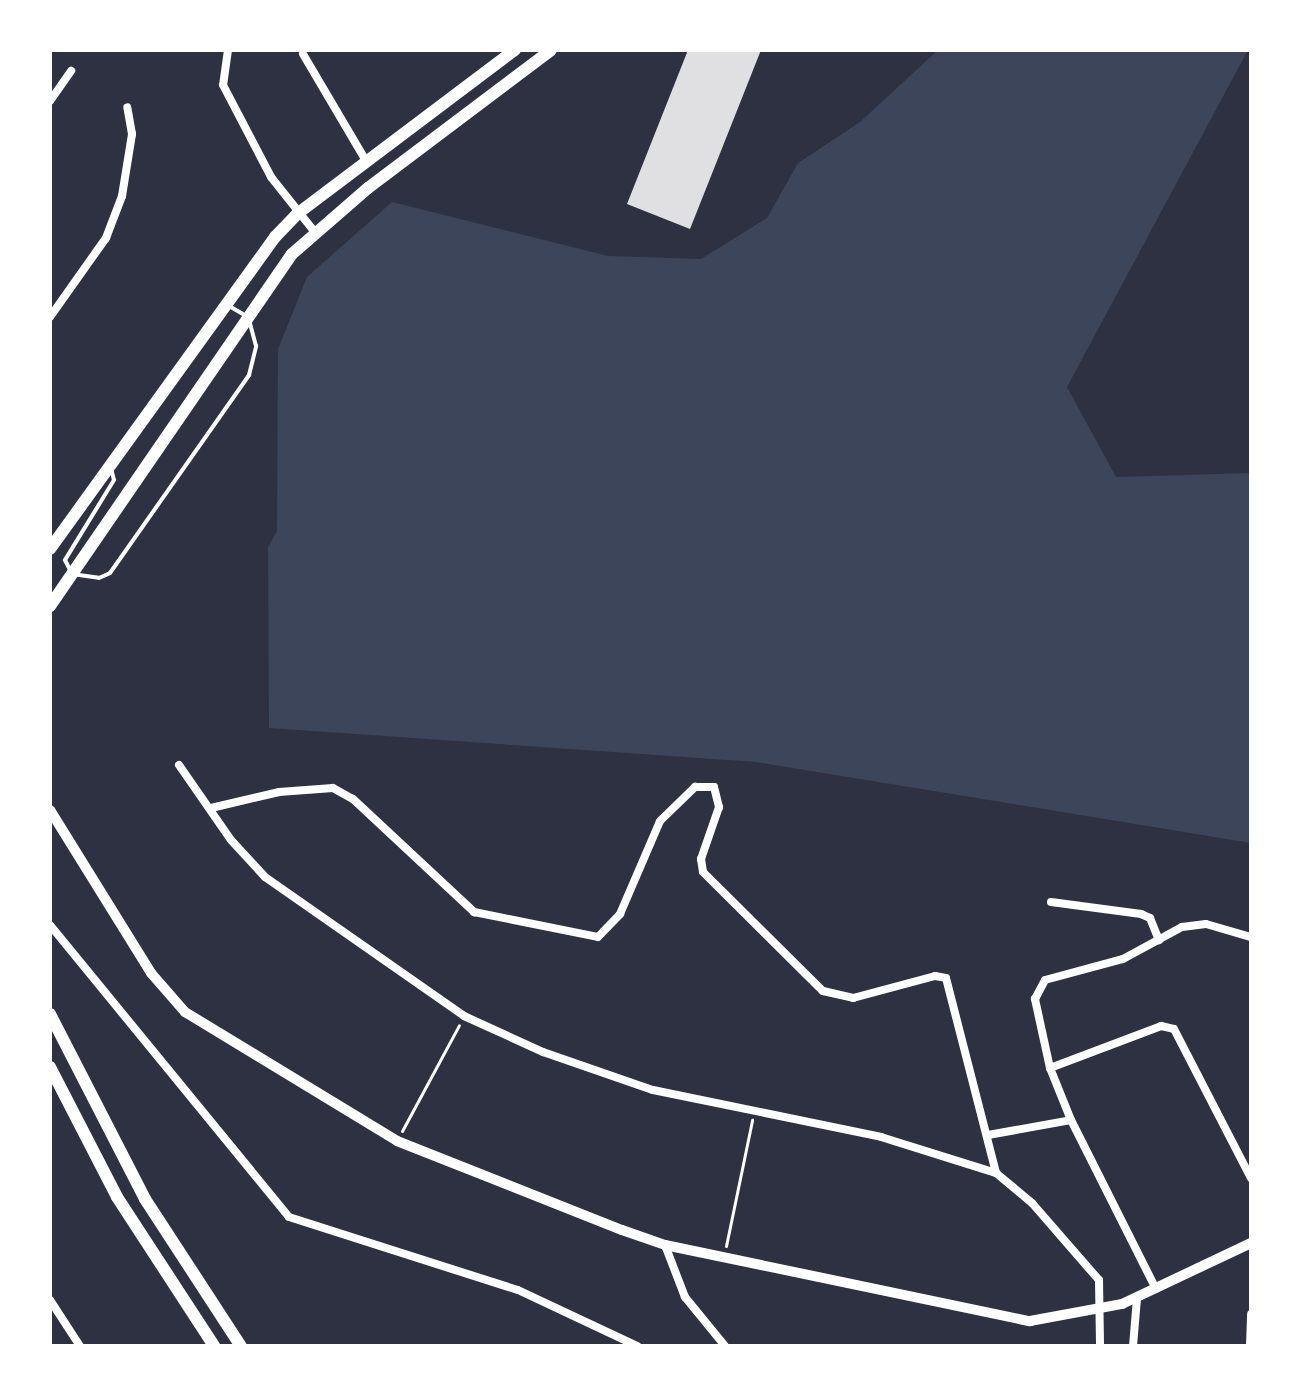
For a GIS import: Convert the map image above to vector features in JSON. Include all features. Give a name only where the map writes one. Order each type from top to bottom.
[{"type":"main road","points":[[50,549],[225,304],[297,214],[515,50]]},
{"type":"main road","points":[[50,606],[248,317],[314,231],[551,50]]},
{"type":"main road","points":[[50,1014],[145,1199],[241,1346]]},
{"type":"main road","points":[[50,1067],[117,1197],[214,1346]]},
{"type":"street","points":[[228,50],[223,85],[271,177],[297,214],[314,231]]},
{"type":"street","points":[[303,54],[366,161]]},
{"type":"street","points":[[50,101],[71,71]]},
{"type":"street","points":[[50,317],[106,238],[122,196],[132,134],[127,107]]},
{"type":"street","points":[[179,765],[265,877],[464,1016],[543,1052],[653,1090],[915,1146],[996,1173],[1032,1203],[1099,1280],[1103,1310],[1100,1346]]},
{"type":"street","points":[[211,808],[279,792],[333,788],[353,799],[474,912],[598,937],[620,914],[660,821],[695,787],[714,787],[719,807],[701,859],[703,872],[823,991],[853,998],[935,976],[946,978],[996,1173]]},
{"type":"street","points":[[50,810],[151,973],[185,1012],[397,1141],[665,1245],[1010,1320],[1103,1310],[1137,1298],[1251,1243]]},
{"type":"street","points":[[1051,902],[1141,914],[1150,918],[1159,940]]},
{"type":"street","points":[[1156,1289],[1071,1120],[1050,1068],[1036,1023],[1039,986],[1057,974],[1123,959],[1194,924],[1251,937]]},
{"type":"street","points":[[50,925],[289,1217],[518,1290],[637,1346]]},
{"type":"street","points":[[1050,1068],[1161,1026],[1174,1029],[1251,1178]]},
{"type":"street","points":[[988,1135],[1071,1120]]},
{"type":"street","points":[[665,1245],[685,1297],[725,1346]]},
{"type":"street","points":[[1133,1346],[1137,1298]]},
{"type":"street","points":[[50,1300],[80,1346]]},
{"type":"street","points":[[1250,1346],[1251,1314]]},
{"type":"lane","points":[[110,466],[114,480],[64,562],[72,574],[99,578],[110,573],[249,375],[256,346],[248,317],[225,304]]},
{"type":"path","points":[[397,1141],[464,1016]]},
{"type":"path","points":[[723,1258],[754,1112]]},
{"type":"shaded area","points":[[938,50],[1248,50],[1067,387],[1116,477],[1251,473],[1251,843],[756,762],[269,728],[268,547],[277,531],[278,349],[307,277],[392,202],[608,256],[701,259],[767,218],[798,163],[860,122]]},
{"type":"building","points":[[688,50],[761,50],[690,229],[627,204]]}]
